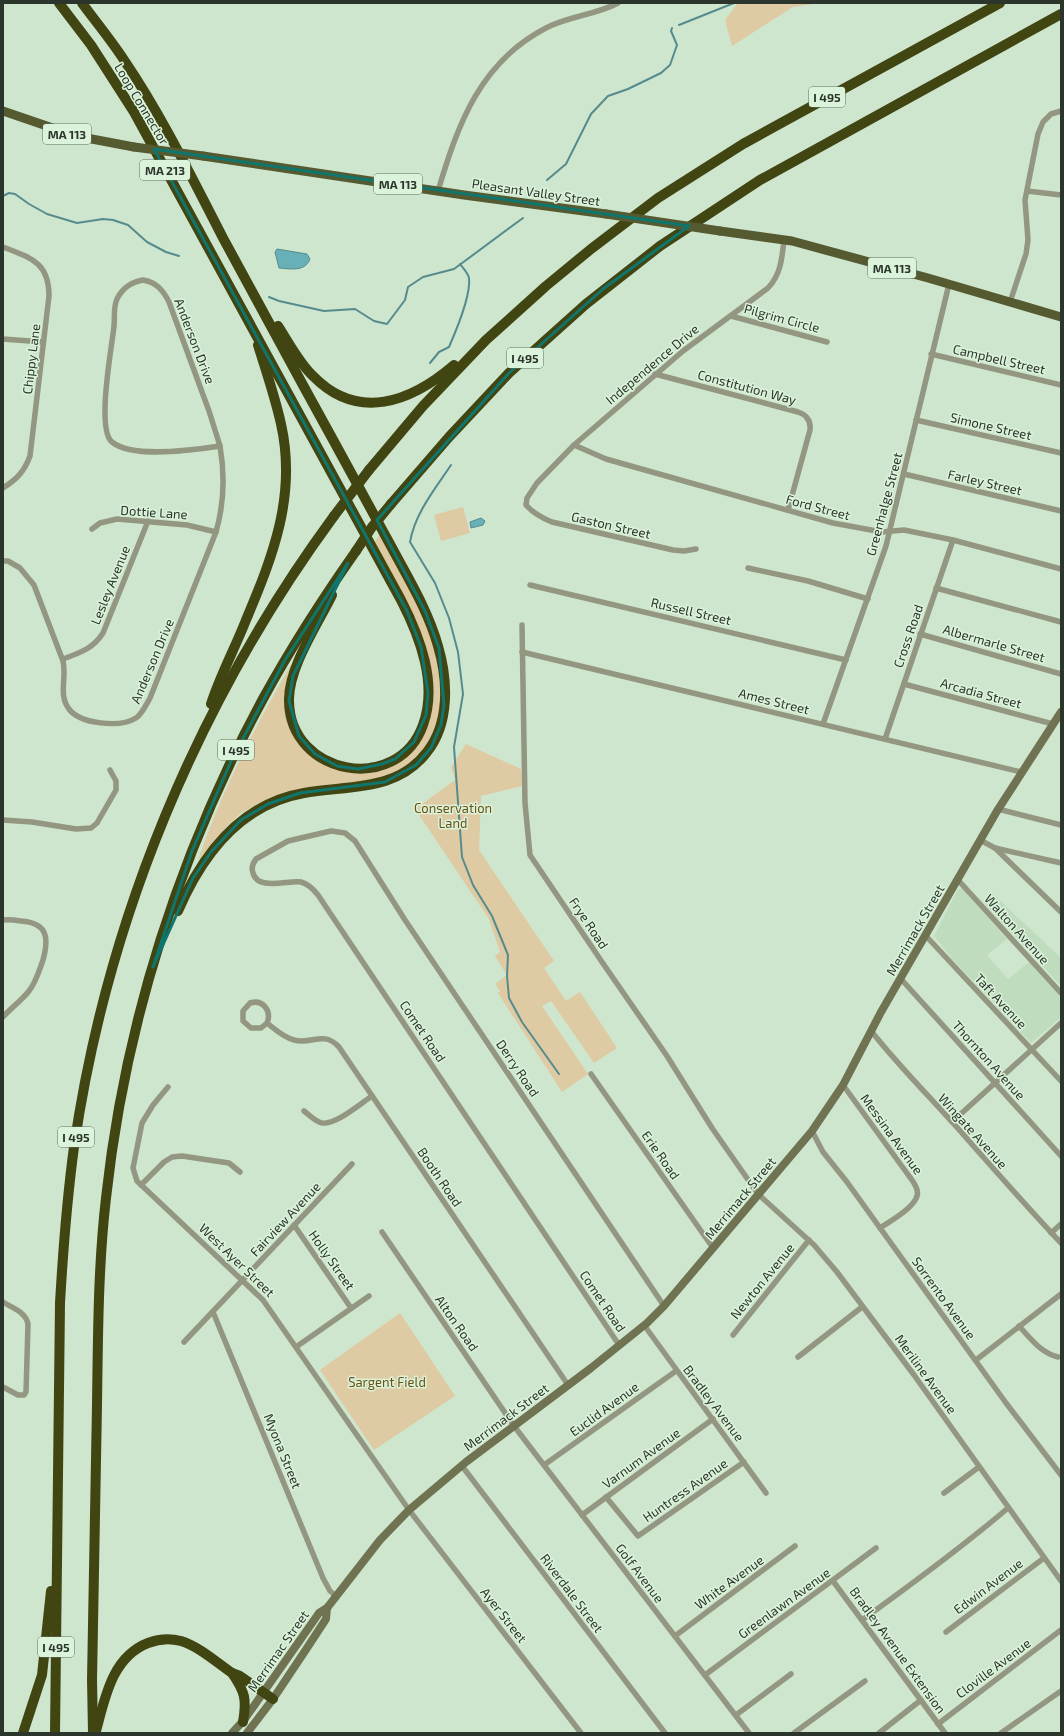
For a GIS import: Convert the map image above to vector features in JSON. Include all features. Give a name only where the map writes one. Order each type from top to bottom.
[{"type":"highway","name":"Loop Connector","points":[[59,3],[91,45],[134,112],[253,328]]},
{"type":"highway","name":"Loop Connector","points":[[82,3],[124,59],[185,164],[225,241]]},
{"type":"highway","name":"I 495","points":[[55,1733],[61,1288],[67,1206],[82,1102],[102,1006],[130,911],[168,808],[203,732],[232,676],[272,607],[334,516],[369,470],[432,396],[486,340],[546,286],[658,198],[743,144],[1000,3]]},
{"type":"highway","name":"I 495","points":[[93,1733],[92,1679],[98,1325],[103,1225],[110,1163],[126,1074],[135,1034],[153,967],[192,851],[232,759],[285,660],[372,527],[391,504],[457,428],[510,373],[591,299],[660,246],[760,180],[1061,14]]},
{"type":"highway","points":[[225,241],[275,322],[311,375],[328,389],[347,399],[376,403],[393,400],[411,394],[433,382],[486,340]]},
{"type":"highway","points":[[153,967],[193,878],[206,858],[226,833],[256,810],[291,796],[311,792],[375,785],[393,779],[416,765],[430,748],[441,726],[444,705],[442,664],[436,638],[425,611],[225,241]]},
{"type":"highway","points":[[253,328],[404,606],[415,629],[425,661],[428,705],[423,727],[414,742],[395,759],[382,764],[358,769],[337,766],[311,751],[299,736],[294,726],[289,700],[293,676],[299,662],[348,563]]},
{"type":"highway","points":[[203,732],[212,701],[253,604],[276,542],[285,500],[286,466],[281,424],[253,328]]},
{"type":"highway","points":[[23,1733],[42,1674],[48,1607],[57,1561]]},
{"type":"highway","points":[[96,1733],[105,1698],[120,1664],[136,1649],[146,1644],[163,1639],[181,1641],[194,1647],[273,1699]]},
{"type":"highway","points":[[232,1673],[241,1686],[245,1698],[243,1722]]},
{"type":"main road","name":"Pleasant Valley Street","points":[[3,111],[76,136],[134,147],[784,240],[949,284],[1061,317]]},
{"type":"main road","name":"Merrimack Street","points":[[327,1608],[380,1540],[409,1510],[462,1466],[619,1346],[664,1306],[812,1131],[843,1085],[901,979],[998,809],[1061,712]]},
{"type":"main road","name":"Merrimac Street","points":[[232,1733],[243,1722],[319,1613],[327,1608]]},
{"type":"main road","name":"Merrimac Street","points":[[247,1733],[273,1699],[326,1619],[327,1608]]},
{"type":"street","points":[[438,191],[448,157],[470,104],[480,87],[504,58],[525,40],[547,27],[618,3]]},
{"type":"street","points":[[1010,302],[1026,254],[1028,240],[1025,200],[1037,138],[1043,122],[1051,114],[1061,111]]},
{"type":"street","points":[[1027,191],[1061,195]]},
{"type":"street","name":"Independence Drive","points":[[526,505],[527,498],[534,486],[574,445],[655,374],[762,294],[774,282],[781,264],[784,240]]},
{"type":"street","name":"Chippy Lane","points":[[3,247],[28,257],[35,261],[45,271],[48,278],[49,296],[40,382],[30,456],[26,468],[18,478],[3,488]]},
{"type":"street","name":"Anderson Drive","points":[[3,561],[8,561],[20,568],[34,585],[62,659],[65,670],[63,688],[64,697],[69,709],[82,719],[100,723],[126,721],[136,718],[142,712],[150,698],[216,532],[222,510],[223,464],[220,446],[209,411],[165,293],[157,285],[149,281],[136,281],[128,285],[119,296],[114,311],[114,325],[107,378],[105,416],[107,434],[109,438],[112,442],[131,450],[159,452],[220,446]]},
{"type":"street","name":"Greenhalge Street","points":[[823,724],[868,599],[890,531],[949,284]]},
{"type":"street","name":"Pilgrim Circle","points":[[731,316],[827,342]]},
{"type":"street","points":[[3,339],[43,342]]},
{"type":"street","name":"Campbell Street","points":[[932,354],[1061,385]]},
{"type":"street","name":"Constitution Way","points":[[655,374],[798,412],[807,416],[810,424],[810,430],[788,510]]},
{"type":"street","name":"Simone Street","points":[[916,420],[1061,454]]},
{"type":"street","name":"Ford Street","points":[[574,445],[606,459],[833,523],[871,531],[904,530],[953,540],[1061,569]]},
{"type":"street","name":"Farley Street","points":[[904,474],[1061,511]]},
{"type":"street","name":"Gaston Street","points":[[526,505],[541,518],[552,522],[672,550],[684,551],[696,549]]},
{"type":"street","name":"Dottie Lane","points":[[92,529],[100,523],[117,519],[187,524],[216,532]]},
{"type":"street","name":"Lesley Avenue","points":[[62,659],[91,647],[98,641],[103,633],[148,522]]},
{"type":"street","name":"Cross Road","points":[[885,739],[953,540]]},
{"type":"street","points":[[748,568],[808,581],[868,599]]},
{"type":"street","name":"Russell Street","points":[[530,585],[846,660]]},
{"type":"street","points":[[936,588],[1061,622]]},
{"type":"street","name":"Frye Road","points":[[522,625],[525,803],[530,855],[667,1056],[712,1128],[758,1194]]},
{"type":"street","name":"Albermarle Street","points":[[920,634],[1061,674]]},
{"type":"street","name":"Ames Street","points":[[522,652],[1021,772]]},
{"type":"street","name":"Arcadia Street","points":[[904,684],[1053,724]]},
{"type":"street","points":[[3,820],[32,822],[76,830],[91,828],[98,823],[116,790],[116,781],[110,770]]},
{"type":"street","points":[[998,809],[1061,825]]},
{"type":"street","name":"Comet Road","points":[[355,841],[345,833],[337,830],[293,839],[283,843],[256,859],[252,867],[252,873],[257,880],[265,883],[287,882],[305,884],[318,895],[619,1346]]},
{"type":"street","points":[[980,840],[995,848],[1061,863]]},
{"type":"street","name":"Derry Road","points":[[355,841],[405,920],[664,1306]]},
{"type":"street","points":[[995,848],[1061,912]]},
{"type":"street","name":"Walton Avenue","points":[[958,880],[1061,993]]},
{"type":"street","points":[[3,920],[29,922],[35,924],[45,932],[47,937],[44,956],[35,982],[28,992],[3,1017]]},
{"type":"street","name":"Taft Avenue","points":[[926,936],[1061,1081]]},
{"type":"street","name":"Thornton Avenue","points":[[901,979],[1061,1156]]},
{"type":"street","points":[[253,1002],[263,1004],[268,1013],[267,1023],[258,1029],[247,1027],[242,1018],[244,1007],[253,1002]]},
{"type":"street","name":"Booth Road","points":[[267,1023],[292,1040],[302,1041],[326,1038],[334,1042],[568,1385]]},
{"type":"street","points":[[952,1122],[1061,1023]]},
{"type":"street","name":"Wingate Avenue","points":[[872,1032],[895,1061],[1061,1243]]},
{"type":"street","name":"Erie Road","points":[[591,1074],[714,1248]]},
{"type":"street","name":"Messina Avenue","points":[[843,1085],[910,1176],[918,1190],[918,1196],[912,1205],[880,1228]]},
{"type":"street","name":"West Ayer Street","points":[[168,1087],[153,1105],[142,1123],[133,1172],[141,1185],[243,1279],[263,1300],[409,1510]]},
{"type":"street","points":[[304,1111],[318,1121],[326,1123],[332,1121],[372,1096]]},
{"type":"street","name":"Sorrento Avenue","points":[[812,1131],[823,1152],[1061,1475]]},
{"type":"street","points":[[141,1185],[164,1162],[172,1157],[182,1156],[229,1163],[240,1172]]},
{"type":"street","name":"Fairview Avenue","points":[[184,1342],[352,1164]]},
{"type":"street","name":"Meriline Avenue","points":[[758,1194],[809,1240],[837,1272],[914,1375],[1061,1581]]},
{"type":"street","points":[[1051,1232],[1061,1224]]},
{"type":"street","name":"Holly Street","points":[[294,1225],[352,1308]]},
{"type":"street","name":"Alton Road","points":[[382,1232],[514,1426]]},
{"type":"street","name":"Newton Avenue","points":[[733,1335],[809,1240]]},
{"type":"street","points":[[976,1360],[1061,1294]]},
{"type":"street","points":[[296,1347],[369,1296]]},
{"type":"street","points":[[3,1302],[23,1314],[27,1319],[28,1324],[26,1392],[24,1395],[18,1395],[3,1387]]},
{"type":"street","points":[[798,1357],[862,1307]]},
{"type":"street","name":"Myona Street","points":[[213,1312],[323,1578],[330,1591],[336,1596]]},
{"type":"street","name":"Bradley Avenue","points":[[644,1325],[766,1493]]},
{"type":"street","points":[[1019,1326],[1041,1350],[1058,1357]]},
{"type":"street","name":"Euclid Avenue","points":[[544,1465],[676,1371]]},
{"type":"street","name":"Varnum Avenue","points":[[582,1515],[713,1420]]},
{"type":"street","name":"Golf Avenue","points":[[514,1426],[749,1733]]},
{"type":"street","name":"Huntress Avenue","points":[[606,1498],[638,1536],[744,1462]]},
{"type":"street","name":"Riverdale Street","points":[[462,1466],[666,1733]]},
{"type":"street","points":[[944,1493],[979,1467]]},
{"type":"street","points":[[862,1620],[924,1576],[971,1540],[1008,1508]]},
{"type":"street","name":"Ayer Street","points":[[409,1510],[581,1733]]},
{"type":"street","name":"White Avenue","points":[[675,1636],[795,1546]]},
{"type":"street","name":"Greenlawn Avenue","points":[[705,1675],[876,1548]]},
{"type":"street","name":"Edwin Avenue","points":[[946,1632],[1044,1558]]},
{"type":"street","name":"Bradley Avenue Extension","points":[[833,1581],[945,1733]]},
{"type":"street","name":"Cloville Avenue","points":[[938,1724],[1061,1630]]},
{"type":"street","points":[[736,1715],[791,1674]]},
{"type":"street","points":[[794,1733],[865,1681]]},
{"type":"street","points":[[1001,1733],[1061,1691]]},
{"type":"street","points":[[879,1733],[921,1700]]},
{"type":"highlighted area","points":[[154,149],[689,226],[603,289],[509,373],[377,520],[425,611],[439,648],[444,705],[441,725],[431,748],[416,765],[385,782],[300,793],[268,804],[241,820],[211,852],[193,878],[153,967],[192,851],[232,759],[285,660],[348,563],[293,676],[289,701],[299,736],[315,754],[337,766],[358,769],[382,764],[395,759],[414,742],[426,715],[428,693],[421,647],[407,611]]},
{"type":"shaded area","points":[[962,888],[1007,939],[987,955],[1008,979],[1029,962],[1061,997],[1061,1017],[1031,1043],[954,961],[934,936],[958,889]]},
{"type":"shaded area","points":[[992,893],[1061,958],[1061,986],[983,902]]},
{"type":"green space","points":[[738,3],[820,3],[793,7],[732,46],[725,20]]},
{"type":"green space","points":[[463,507],[470,533],[441,541],[434,515]]},
{"type":"green space","points":[[381,533],[421,606],[436,643],[442,702],[433,736],[421,752],[406,766],[387,776],[261,803],[241,813],[226,827],[198,860],[219,806],[243,753],[270,701],[299,651],[285,704],[321,761],[376,768],[420,735],[430,670],[374,543]]},
{"type":"green space","name":"Conservation Land","points":[[466,744],[521,769],[522,786],[481,796],[479,850],[554,961],[544,968],[566,1001],[580,992],[617,1048],[594,1063],[551,1001],[542,1006],[588,1074],[562,1092],[498,993],[500,991],[495,984],[507,975],[495,956],[500,952],[489,919],[415,809],[455,780],[451,767]]},
{"type":"green space","name":"Sargent Field","points":[[400,1313],[455,1396],[374,1450],[320,1370]]},
{"type":"water","points":[[277,249],[307,254],[310,259],[305,266],[301,268],[279,268],[275,252]]},
{"type":"water","points":[[481,518],[485,521],[483,525],[471,528],[470,522]]},
{"type":"waterway","points":[[679,25],[734,3]]},
{"type":"waterway","points":[[547,180],[566,164],[591,114],[608,96],[628,89],[661,73],[670,65],[677,45],[671,31],[672,28]]},
{"type":"waterway","points":[[3,196],[9,193],[15,194],[47,214],[77,223],[103,219],[113,220],[128,225],[147,242],[166,252],[179,256]]},
{"type":"waterway","points":[[269,297],[279,301],[324,311],[355,309],[374,321],[387,324],[405,300],[408,287],[423,277],[454,269],[523,218]]},
{"type":"waterway","points":[[430,363],[439,352],[449,347],[459,323],[468,294],[469,278],[467,272],[460,264]]},
{"type":"waterway","points":[[451,465],[421,511],[416,521],[410,542],[435,583],[449,618],[458,652],[463,694],[454,747],[462,857],[473,885],[492,916],[508,955],[507,976],[509,998],[522,1022],[559,1074]]}]
